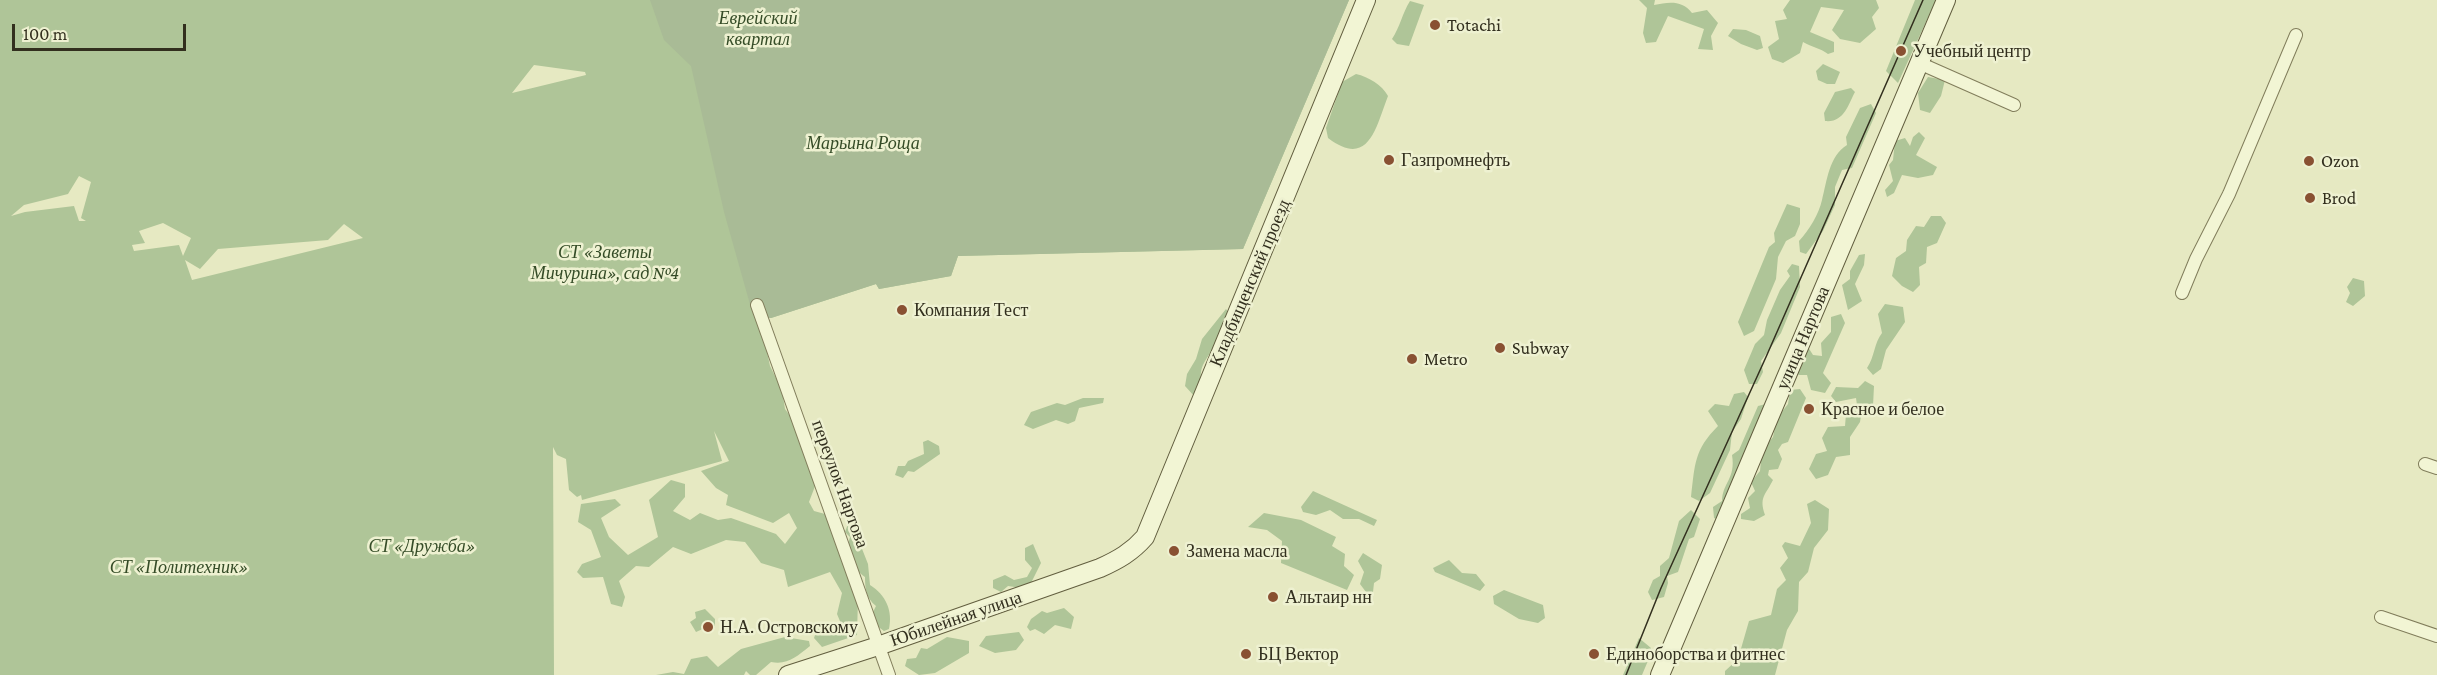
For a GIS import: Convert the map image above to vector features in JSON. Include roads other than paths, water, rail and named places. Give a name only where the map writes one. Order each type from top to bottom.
[{"type":"street","name":"Кладбищенский проезд","points":[[1122,558],[1145,537],[1152,522],[1366,0]]},
{"type":"street","name":"улица Нартова","points":[[1660,675],[1946,0]]},
{"type":"street","points":[[2182,293],[2229,194],[2296,35]]},
{"type":"street","points":[[1919,63],[2014,105]]},
{"type":"street","name":"переулок Нартова","points":[[757,305],[889,675]]},
{"type":"street","name":"Юбилейная улица","points":[[788,675],[878,646],[1100,568],[1122,558]]},
{"type":"street","points":[[2382,618],[2437,636]]},
{"type":"tram line","points":[[1626,675],[1661,588],[1766,357],[1923,0]]},
{"type":"place","name":"Totachi","points":[[1435,25]]},
{"type":"place","name":"Учебный центр","points":[[1901,51]]},
{"type":"place","name":"Газпромнефть","points":[[1389,160]]},
{"type":"place","name":"Ozon","points":[[2309,161]]},
{"type":"place","name":"Brod","points":[[2310,198]]},
{"type":"place","name":"Компания Тест","points":[[902,310]]},
{"type":"place","name":"Subway","points":[[1500,348]]},
{"type":"place","name":"Metro","points":[[1412,359]]},
{"type":"place","name":"Красное и белое","points":[[1809,409]]},
{"type":"place","name":"Замена масла","points":[[1174,551]]},
{"type":"place","name":"Альтаир нн","points":[[1273,597]]},
{"type":"place","name":"Н.А. Островскому","points":[[708,627]]},
{"type":"place","name":"БЦ Вектор","points":[[1246,654]]},
{"type":"place","name":"Единоборства и фитнес","points":[[1594,654]]},
{"type":"park label","name":"Еврейский квартал","points":[[758,28]]},
{"type":"park label","name":"Марьина Роща","points":[[863,143]]},
{"type":"park label","name":"СТ «Заветы Мичурина», сад №4","points":[[605,262]]},
{"type":"park label","name":"СТ «Дружба»","points":[[422,546]]},
{"type":"park label","name":"СТ «Политехник»","points":[[179,567]]}]
